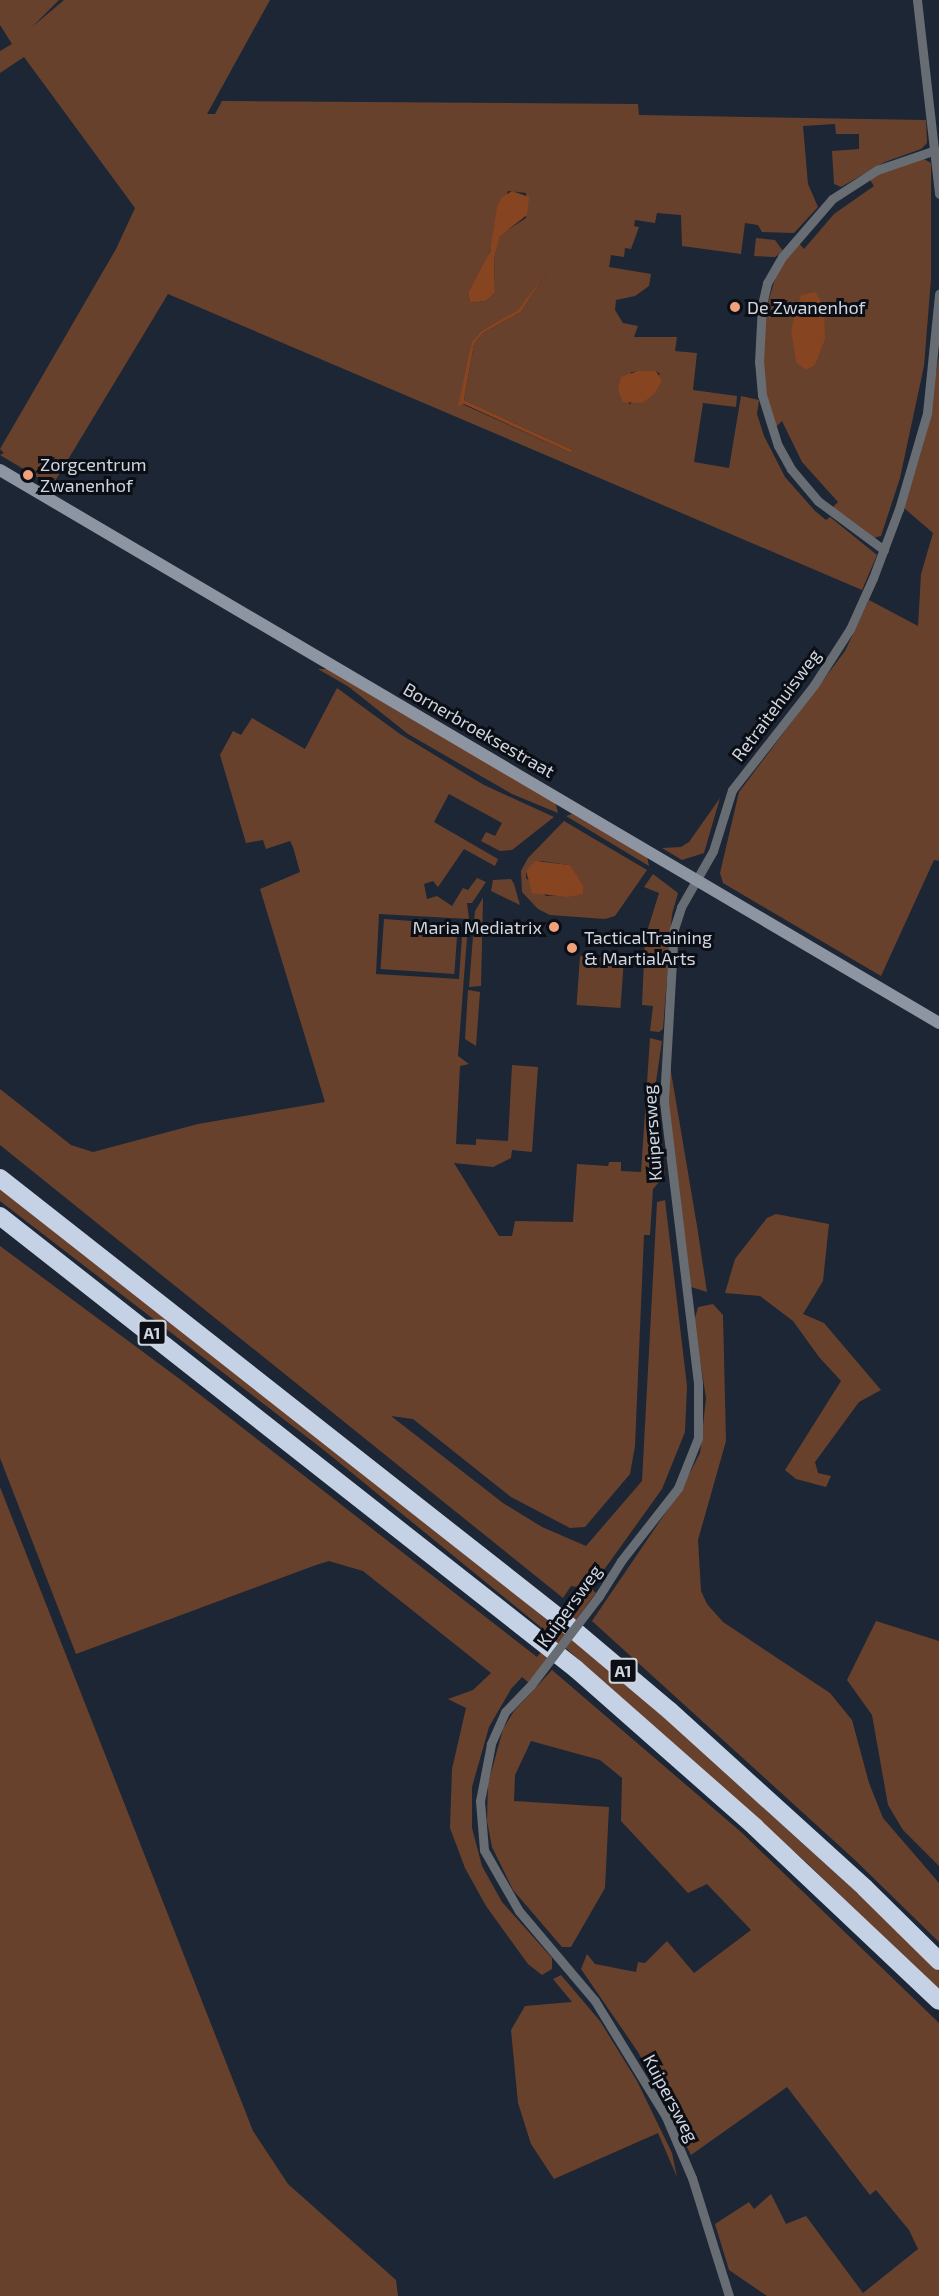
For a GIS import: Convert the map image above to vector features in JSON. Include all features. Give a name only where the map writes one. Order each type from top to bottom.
[{"type":"highway","name":"A1","points":[[0,1172],[27,1199],[289,1402],[589,1643],[847,1871],[939,1961]]},
{"type":"highway","points":[[0,1178],[27,1199]]},
{"type":"highway","name":"A1","points":[[0,1216],[428,1548],[576,1669],[755,1827],[939,2001]]},
{"type":"main road","name":"Bornerbroeksestraat","points":[[0,470],[939,1023]]},
{"type":"street","points":[[917,0],[936,150],[939,194]]},
{"type":"street","points":[[884,550],[818,501],[791,469],[778,446],[762,395],[759,362],[762,305],[767,283],[782,257],[832,199],[878,170],[936,150]]},
{"type":"street","name":"Retraitehuisweg","points":[[696,879],[713,852],[732,790],[840,646],[884,550],[927,413],[939,294]]},
{"type":"street","name":"Kuipersweg","points":[[696,879],[674,929],[664,1100],[698,1383],[698,1438],[678,1488],[621,1560],[599,1596],[531,1685],[505,1712],[491,1744],[480,1801],[484,1850],[519,1911],[595,2001],[666,2117],[692,2178],[729,2296]]},
{"type":"shaded area","points":[[0,0],[59,0],[32,27],[64,0],[270,0],[207,114],[215,114],[222,101],[638,104],[639,115],[926,120],[927,143],[921,149],[885,162],[841,187],[834,184],[832,151],[859,149],[859,134],[836,134],[835,124],[803,126],[808,184],[818,207],[794,233],[762,232],[758,225],[745,223],[741,254],[682,246],[681,215],[657,213],[655,223],[635,220],[634,226],[639,227],[631,249],[625,248],[624,257],[611,255],[609,267],[651,274],[649,286],[635,296],[616,300],[615,310],[623,323],[638,326],[634,337],[677,337],[675,351],[697,353],[693,390],[737,396],[736,407],[703,403],[694,462],[729,468],[741,396],[759,400],[757,414],[764,436],[785,477],[815,511],[826,520],[830,517],[877,555],[862,590],[168,294],[52,486],[0,455],[4,453],[0,449],[116,249],[135,208],[24,57],[0,73],[0,51],[12,44],[0,25]],"holes":[[[508,191],[526,193],[526,218],[500,235],[494,259],[495,293],[486,301],[470,303],[468,293],[487,261]],[[548,270],[521,312],[483,333],[474,344],[464,400],[573,450],[571,453],[462,404],[472,341],[481,331],[519,310]],[[656,371],[660,374],[629,405],[631,372]]]},
{"type":"shaded area","points":[[922,158],[931,163],[931,279],[924,366],[900,478],[881,536],[873,538],[831,509],[838,502],[802,462],[782,421],[774,429],[763,378],[764,317],[778,268],[797,241],[804,249],[834,214],[874,186],[868,177]]},
{"type":"shaded area","points":[[512,191],[529,197],[527,215],[500,236],[494,259],[495,293],[486,301],[470,303],[468,293],[490,252],[497,207],[501,198]]},
{"type":"shaded area","points":[[756,238],[775,240],[783,251],[775,257],[754,256]]},
{"type":"shaded area","points":[[548,270],[521,312],[483,333],[474,344],[464,400],[573,450],[571,453],[464,404],[458,406],[472,341],[481,331],[518,310]]},
{"type":"shaded area","points":[[815,292],[824,306],[825,339],[815,365],[806,370],[796,362],[791,330],[801,295]]},
{"type":"shaded area","points":[[939,356],[939,861],[934,860],[881,976],[723,883],[720,873],[739,792],[845,651],[869,600],[918,626],[921,574],[933,533],[904,508],[923,445]]},
{"type":"shaded area","points":[[638,371],[656,371],[662,381],[653,395],[642,403],[623,402],[618,390],[621,377]]},
{"type":"shaded area","points":[[318,669],[329,669],[555,801],[558,813],[512,794],[408,734],[349,687]]},
{"type":"shaded area","points":[[337,688],[400,734],[484,785],[554,817],[512,850],[500,851],[481,841],[486,832],[495,836],[502,823],[449,794],[434,822],[498,859],[495,866],[464,849],[438,887],[433,881],[424,884],[427,899],[437,896],[452,906],[463,888],[468,890],[477,878],[486,882],[472,903],[467,903],[469,919],[379,914],[376,974],[459,979],[462,937],[467,937],[458,1056],[469,1064],[460,1066],[456,1144],[476,1145],[476,1139],[508,1141],[512,1065],[538,1067],[532,1152],[512,1150],[511,1158],[493,1167],[454,1163],[499,1236],[512,1236],[515,1221],[573,1222],[577,1164],[608,1166],[609,1162],[621,1162],[621,1171],[641,1172],[650,1038],[662,1041],[653,1102],[658,1108],[665,1175],[653,1189],[650,1235],[644,1235],[635,1446],[630,1474],[585,1527],[570,1528],[511,1497],[413,1419],[391,1416],[503,1503],[542,1527],[586,1546],[642,1481],[657,1202],[665,1200],[687,1386],[685,1432],[662,1489],[591,1588],[596,1593],[565,1634],[637,1693],[885,1918],[939,1971],[939,1992],[807,1863],[559,1642],[529,1683],[522,1677],[511,1689],[489,1727],[472,1787],[472,1828],[482,1866],[502,1902],[552,1958],[552,1969],[542,1975],[528,1964],[486,1906],[465,1868],[450,1828],[452,1769],[466,1708],[448,1699],[473,1690],[491,1673],[363,1571],[329,1561],[76,1654],[0,1458],[0,1246],[181,1380],[537,1657],[553,1637],[325,1451],[0,1201],[0,1188],[401,1499],[558,1629],[590,1589],[571,1586],[563,1598],[0,1145],[0,1089],[71,1145],[93,1152],[198,1124],[325,1102],[260,889],[300,872],[293,847],[290,841],[266,849],[263,840],[246,843],[220,755],[233,731],[241,735],[252,718],[305,749]]},
{"type":"shaded area","points":[[720,798],[704,853],[682,860],[662,848],[681,847],[689,842]]},
{"type":"shaded area","points":[[572,814],[647,856],[649,866],[566,816]]},
{"type":"shaded area","points":[[564,821],[647,870],[615,916],[605,919],[550,915],[538,909],[522,892],[521,871],[528,858]],"holes":[[[541,861],[569,865],[583,885],[583,894],[546,896],[526,878],[526,871]]]},
{"type":"shaded area","points":[[535,861],[570,865],[583,885],[583,894],[567,897],[532,893],[526,871]]},
{"type":"shaded area","points":[[653,874],[678,893],[672,914],[663,1029],[659,1032],[650,1031],[653,1006],[642,1005],[645,938],[659,893],[644,887]]},
{"type":"shaded area","points":[[511,879],[520,905],[491,891],[493,880]]},
{"type":"shaded area","points":[[483,898],[481,986],[469,987],[475,911]]},
{"type":"shaded area","points":[[384,919],[458,924],[454,974],[381,969]]},
{"type":"shaded area","points":[[580,956],[624,959],[620,1008],[577,1005]]},
{"type":"shaded area","points":[[468,990],[480,992],[476,1046],[465,1039]]},
{"type":"shaded area","points":[[669,1060],[707,1292],[691,1287],[668,1106]]},
{"type":"shaded area","points":[[776,1214],[829,1224],[823,1281],[803,1314],[824,1323],[881,1390],[859,1402],[815,1462],[818,1473],[831,1476],[826,1487],[796,1479],[785,1470],[841,1381],[819,1357],[793,1321],[760,1296],[725,1293],[735,1259],[767,1218]]},
{"type":"shaded area","points":[[713,1304],[723,1315],[726,1441],[698,1540],[701,1591],[707,1604],[723,1622],[830,1693],[852,1720],[869,1783],[883,1818],[939,1883],[939,1942],[855,1860],[592,1621],[681,1490],[700,1453],[706,1398],[694,1322],[698,1307]]},
{"type":"shaded area","points":[[0,1487],[253,2131],[288,2184],[396,2280],[398,2296],[0,2296]]},
{"type":"shaded area","points":[[876,1621],[939,1641],[939,1866],[903,1830],[888,1805],[872,1715],[847,1680]]},
{"type":"shaded area","points":[[552,1670],[741,1832],[939,2023],[939,2296],[767,2296],[729,2270],[715,2224],[749,2202],[754,2209],[771,2194],[786,2224],[806,2216],[863,2293],[918,2249],[909,2230],[876,2190],[870,2195],[787,2087],[691,2155],[638,2052],[581,1969],[587,1954],[595,1964],[636,1972],[638,1962],[645,1963],[667,1941],[694,1973],[751,1930],[707,1884],[688,1893],[621,1821],[622,1778],[600,1760],[531,1741],[515,1775],[514,1801],[609,1807],[605,1888],[571,1947],[562,1947],[513,1890],[492,1847],[487,1821],[488,1784],[503,1729],[514,1711]]},
{"type":"shaded area","points":[[561,1975],[600,2021],[637,2081],[672,2153],[677,2177],[658,2133],[554,2179],[531,2144],[518,2103],[511,2030],[525,2006],[572,2002],[553,1979]]},
{"type":"place","name":"De Zwanenhof","points":[[735,307]]},
{"type":"place","name":"Zorgcentrum Zwanenhof","points":[[28,475]]},
{"type":"place","name":"Maria Mediatrix","points":[[554,927]]},
{"type":"place","name":"TacticalTraining & MartialArts","points":[[572,948]]}]
